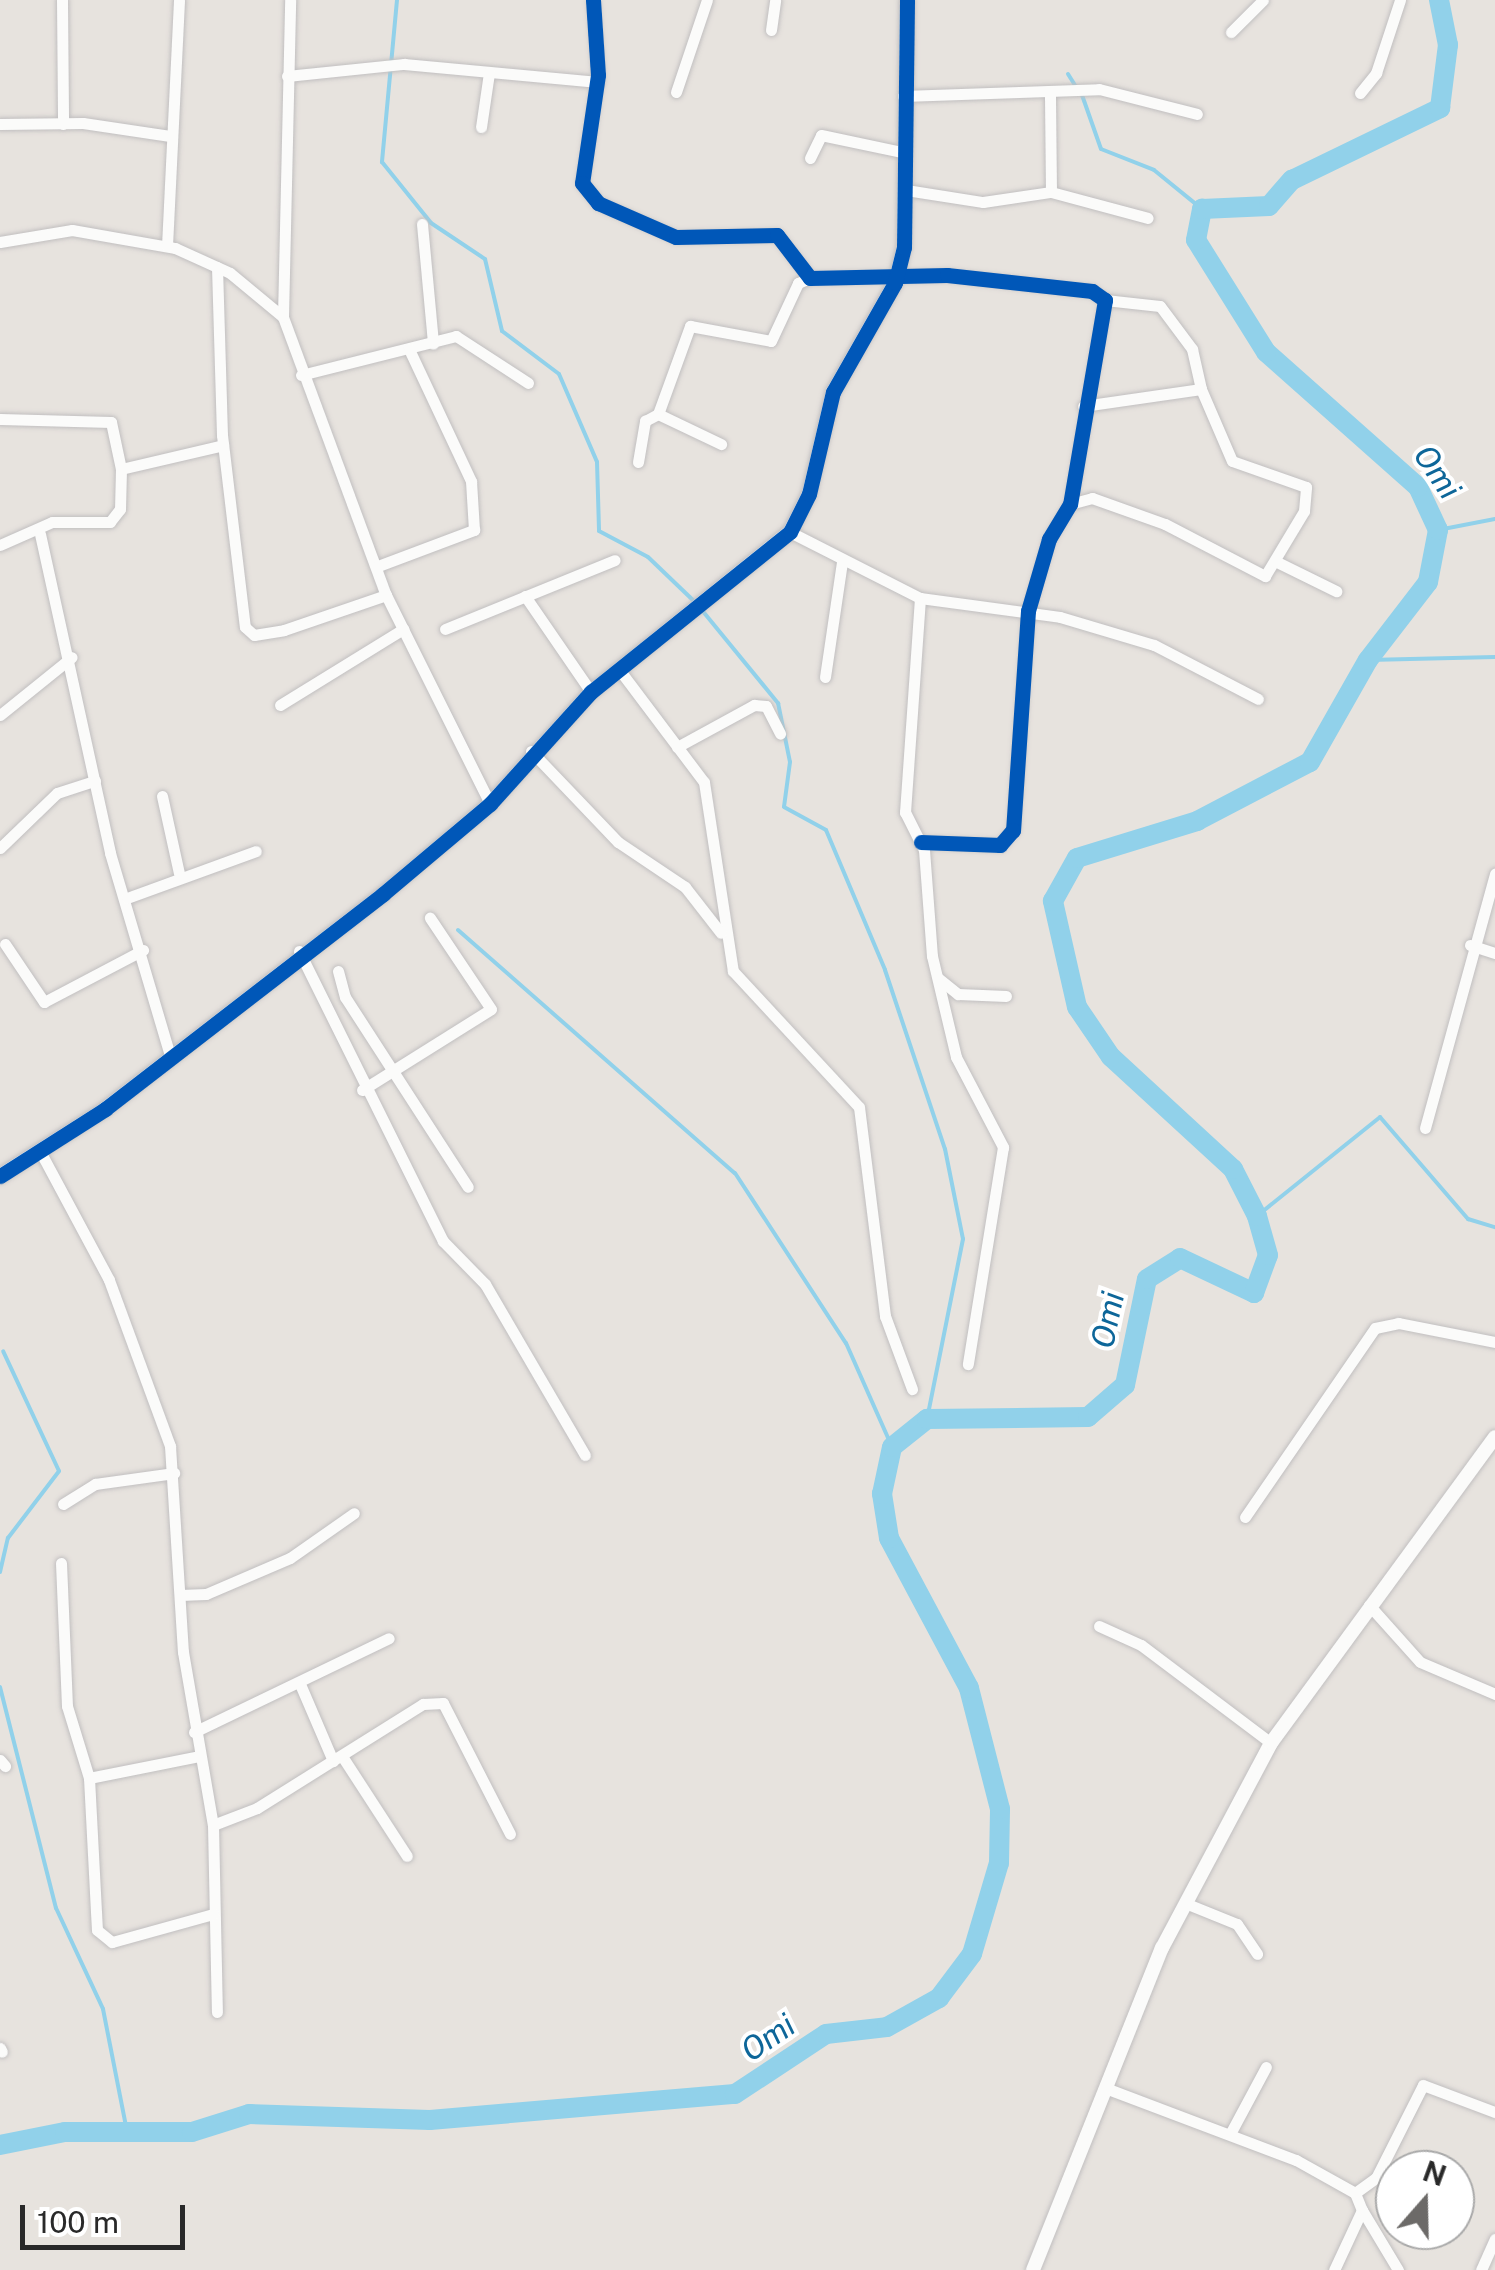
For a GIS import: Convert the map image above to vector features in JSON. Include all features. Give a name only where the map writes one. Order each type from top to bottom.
[{"type":"street","points":[[62,0],[63,124]]},
{"type":"street","points":[[167,246],[179,0]]},
{"type":"street","points":[[290,0],[283,318],[301,376],[378,566],[386,596],[490,804]]},
{"type":"street","points":[[593,0],[598,82],[585,194],[676,237],[777,235],[810,278]]},
{"type":"street","points":[[676,92],[707,0]]},
{"type":"street","points":[[772,30],[776,0]]},
{"type":"street","points":[[0,1176],[41,1154],[490,804],[531,750],[590,692],[790,532],[810,494],[833,392],[895,283],[906,190],[902,152],[908,0]]},
{"type":"street","points":[[1231,32],[1263,0]]},
{"type":"street","points":[[1360,92],[1376,74],[1400,0]]},
{"type":"street","points":[[287,76],[404,64],[598,82]]},
{"type":"street","points":[[481,127],[489,73]]},
{"type":"street","points":[[903,96],[1050,94],[1100,89],[1197,114]]},
{"type":"street","points":[[1050,94],[1051,192]]},
{"type":"street","points":[[0,124],[63,124],[170,136]]},
{"type":"street","points":[[810,158],[821,135],[902,152]]},
{"type":"street","points":[[906,190],[983,202],[1051,192],[1148,218]]},
{"type":"street","points":[[422,224],[432,343]]},
{"type":"street","points":[[0,242],[72,230],[167,246],[217,267],[283,318]]},
{"type":"street","points":[[217,267],[223,445],[245,627],[254,636],[284,630],[386,596]]},
{"type":"street","points":[[638,462],[645,422],[658,414],[690,326],[771,342],[798,283],[810,278],[895,283],[1014,280],[1105,300],[1160,306],[1192,349],[1201,388],[1232,461],[1306,487],[1279,563],[1265,576],[1165,524],[1092,498],[1070,504]]},
{"type":"street","points":[[922,842],[1000,844],[1013,830],[1028,612],[1049,539],[1070,504],[1083,406],[1105,300]]},
{"type":"street","points":[[301,376],[432,343],[475,341],[528,383]]},
{"type":"street","points":[[378,566],[474,530],[470,480],[408,349]]},
{"type":"street","points":[[1083,406],[1201,388]]},
{"type":"street","points":[[658,414],[720,444]]},
{"type":"street","points":[[0,419],[111,422],[121,468],[120,509],[110,522],[52,522],[40,534],[0,545]]},
{"type":"street","points":[[121,468],[223,445]]},
{"type":"street","points":[[790,532],[842,562],[920,598],[1028,612],[1154,645],[1258,699]]},
{"type":"street","points":[[40,534],[72,657],[94,781],[144,950],[170,1056]]},
{"type":"street","points":[[444,629],[615,560]]},
{"type":"street","points":[[825,676],[842,562]]},
{"type":"street","points":[[1279,563],[1336,592]]},
{"type":"street","points":[[525,596],[590,692]]},
{"type":"street","points":[[920,598],[905,812],[922,842],[936,974],[956,1057],[1003,1147],[968,1364]]},
{"type":"street","points":[[280,705],[403,629]]},
{"type":"street","points":[[0,715],[72,657]]},
{"type":"street","points":[[618,668],[678,747],[708,796],[721,933],[733,971],[858,1108],[885,1316],[912,1389]]},
{"type":"street","points":[[678,747],[754,705],[766,706],[780,734]]},
{"type":"street","points":[[531,750],[618,842],[685,887],[721,933]]},
{"type":"street","points":[[0,848],[56,793],[94,781]]},
{"type":"street","points":[[162,796],[180,873]]},
{"type":"street","points":[[127,898],[180,873],[256,851]]},
{"type":"street","points":[[1425,1128],[1470,945],[1495,873]]},
{"type":"street","points":[[362,1090],[491,1009],[430,918]]},
{"type":"street","points":[[5,944],[44,1002],[144,950]]},
{"type":"street","points":[[1470,945],[1495,953]]},
{"type":"street","points":[[299,951],[362,1090],[443,1242],[484,1284],[585,1455]]},
{"type":"street","points":[[338,971],[392,1073],[468,1187]]},
{"type":"street","points":[[936,974],[958,994],[1006,996]]},
{"type":"street","points":[[41,1154],[116,1296],[165,1422],[174,1473],[180,1595],[194,1732],[212,1825],[217,2012]]},
{"type":"street","points":[[1245,1517],[1376,1328],[1398,1322],[1495,1342]]},
{"type":"street","points":[[1033,2270],[1185,1903],[1271,1743],[1495,1437]]},
{"type":"street","points":[[63,1504],[95,1484],[174,1473]]},
{"type":"street","points":[[180,1595],[206,1594],[290,1558],[354,1513]]},
{"type":"street","points":[[61,1563],[67,1706],[90,1778],[103,1941],[213,1914]]},
{"type":"street","points":[[1369,1606],[1420,1662],[1495,1694]]},
{"type":"street","points":[[1099,1626],[1141,1646],[1271,1743]]},
{"type":"street","points":[[194,1732],[389,1638]]},
{"type":"street","points":[[300,1684],[337,1758],[406,1856]]},
{"type":"street","points":[[212,1825],[337,1758],[423,1704],[443,1703],[510,1834]]},
{"type":"street","points":[[90,1778],[199,1756]]},
{"type":"street","points":[[1185,1903],[1237,1924],[1257,1954]]},
{"type":"street","points":[[1230,2134],[1266,2066]]},
{"type":"street","points":[[1354,2193],[1376,2178],[1424,2085],[1495,2112]]},
{"type":"street","points":[[1108,2089],[1230,2134],[1354,2193],[1398,2270]]},
{"type":"street","points":[[1334,2270],[1362,2210]]},
{"type":"street","points":[[1481,2270],[1495,2239]]},
{"type":"waterway","points":[[397,0],[382,162],[431,223],[485,259],[502,331],[559,374],[597,462],[599,531],[648,557],[695,602]]},
{"type":"waterway","name":"Omi","points":[[0,2145],[65,2132],[192,2132],[249,2114],[430,2120],[735,2094],[826,2034],[887,2027],[939,1998],[972,1954],[999,1863],[1000,1809],[969,1688],[889,1538],[882,1494],[892,1447],[927,1419],[1088,1417],[1125,1385],[1147,1279],[1180,1258],[1254,1293],[1268,1255],[1257,1216],[1233,1169],[1111,1057],[1077,1007],[1053,901],[1077,858],[1197,821],[1310,762],[1368,660],[1428,582],[1438,530],[1418,487],[1266,352],[1196,240],[1202,209],[1269,206],[1292,180],[1440,108],[1448,45],[1439,0]]},
{"type":"waterway","points":[[1068,74],[1076,87]]},
{"type":"waterway","points":[[1082,95],[1101,149],[1154,170],[1202,209]]},
{"type":"waterway","points":[[1438,530],[1495,519]]},
{"type":"waterway","points":[[701,609],[778,703],[790,762],[784,807],[826,830],[885,970],[945,1149],[963,1239],[927,1419]]},
{"type":"waterway","points":[[1368,660],[1495,657]]},
{"type":"waterway","points":[[458,930],[735,1173],[846,1343],[892,1447]]},
{"type":"waterway","points":[[1257,1216],[1380,1117],[1468,1219],[1495,1227]]},
{"type":"waterway","points":[[0,1572],[8,1538],[59,1471],[3,1351]]},
{"type":"waterway","points":[[0,1687],[56,1908],[103,2009],[128,2136]]},
{"type":"cycle path","points":[[593,0],[598,75],[582,183],[598,203],[676,237],[777,235],[810,278],[947,275],[1092,291],[1105,300],[1070,504],[1049,539],[1028,611],[1013,830],[1000,845],[921,842]]},
{"type":"cycle path","points":[[0,1176],[105,1109],[383,894],[490,804],[591,692],[790,532],[809,494],[833,392],[895,283],[904,247],[907,0]]}]
